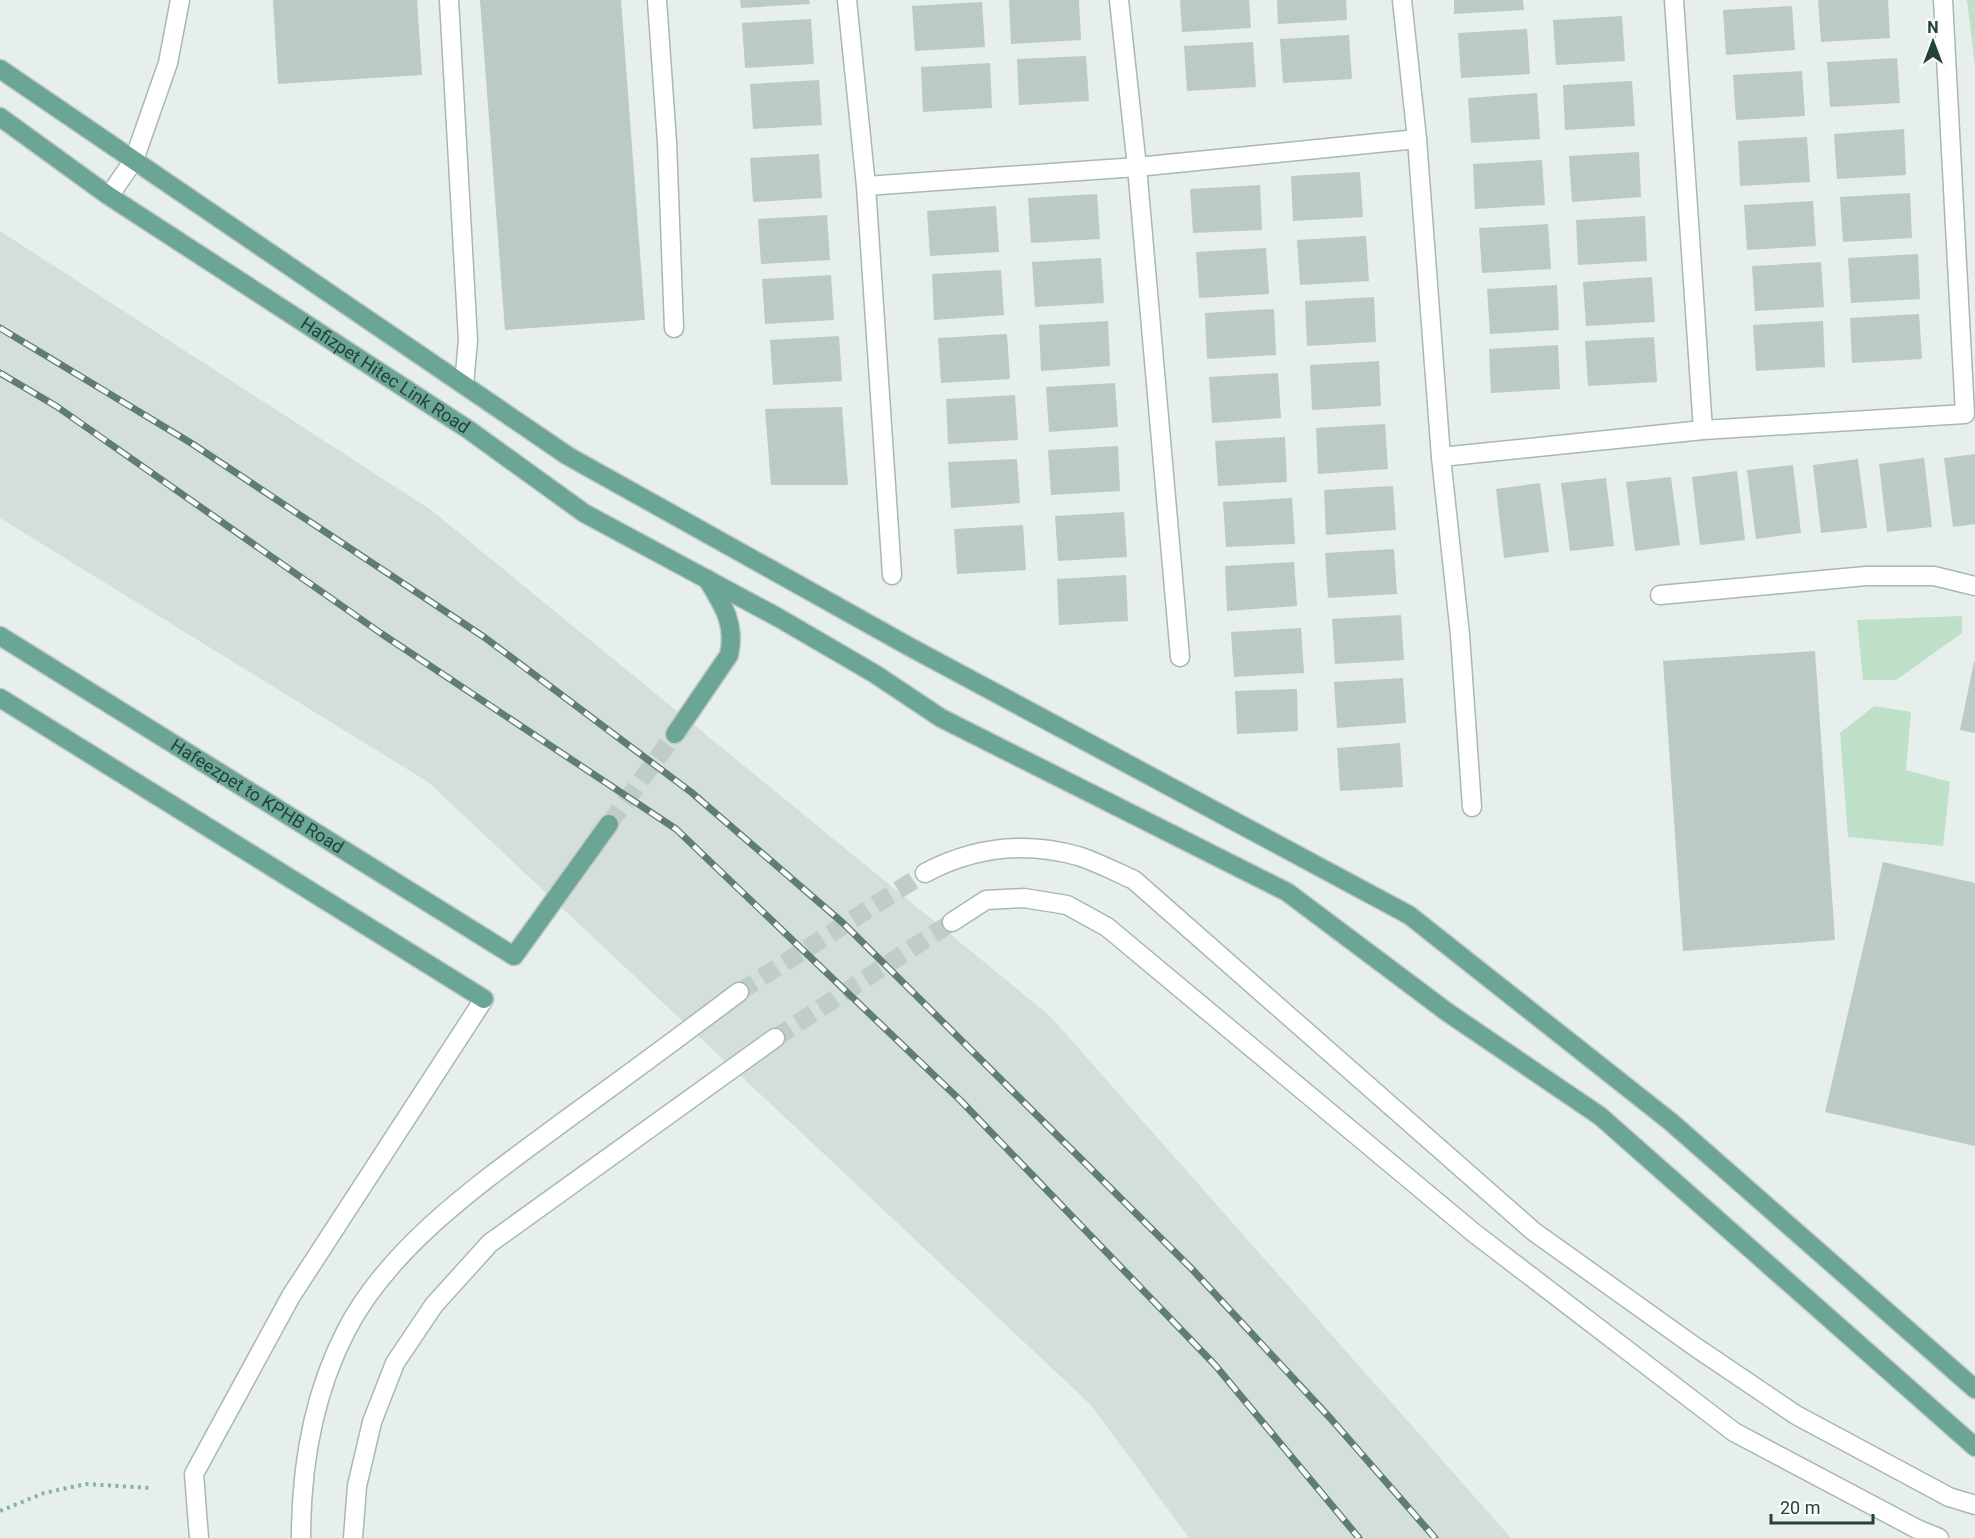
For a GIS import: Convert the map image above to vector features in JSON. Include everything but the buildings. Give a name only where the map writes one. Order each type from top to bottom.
[{"type":"main road","points":[[0,69],[568,456],[910,647],[1409,915],[1671,1122],[1975,1389]]},
{"type":"main road","name":"Hafizpet Hitec Link Road","points":[[0,117],[109,196],[469,430],[584,513],[779,618],[875,674],[941,718],[1287,892],[1447,1012],[1599,1116],[1975,1447]]},
{"type":"main road","points":[[675,734],[729,655],[732,628],[726,611],[707,579]]},
{"type":"main road","name":"Hafeezpet to KPHB Road","points":[[0,636],[514,956],[609,824]]},
{"type":"main road","points":[[0,698],[484,999]]},
{"type":"street","points":[[109,196],[134,160],[168,63],[180,0]]},
{"type":"street","points":[[449,0],[468,340],[464,385]]},
{"type":"street","points":[[657,0],[667,142],[674,328]]},
{"type":"street","points":[[848,0],[866,186],[892,575]]},
{"type":"street","points":[[1119,0],[1137,167],[1180,657]]},
{"type":"street","points":[[1402,0],[1417,139],[1441,457],[1460,635],[1472,807]]},
{"type":"street","points":[[1674,0],[1703,430]]},
{"type":"street","points":[[1441,457],[1703,430],[1965,414],[1943,0]]},
{"type":"street","points":[[866,186],[1137,167],[1417,139]]},
{"type":"street","points":[[1660,595],[1866,576],[1934,576],[1975,586]]},
{"type":"street","points":[[925,873],[946,861],[985,849],[1029,848],[1078,856],[1134,880],[1533,1230],[1694,1346],[1796,1415],[1939,1492],[1975,1505]]},
{"type":"street","points":[[952,922],[986,900],[1024,898],[1067,905],[1107,927],[1474,1233],[1734,1432],[1917,1529],[1939,1538]]},
{"type":"street","points":[[300,1538],[300,1509],[306,1462],[320,1390],[346,1330],[376,1284],[416,1241],[485,1179],[740,992]]},
{"type":"street","points":[[199,1538],[194,1474],[291,1296],[484,999]]},
{"type":"street","points":[[352,1538],[357,1486],[372,1422],[395,1363],[434,1305],[490,1243],[775,1038]]},
{"type":"path","points":[[0,1511],[44,1493],[86,1484],[151,1488]]},
{"type":"shaded area","points":[[0,231],[431,510],[1050,1016],[1511,1538],[1189,1538],[1091,1405],[428,782],[0,518]]},
{"type":"green space","points":[[1967,0],[1975,0],[1975,66]]},
{"type":"green space","points":[[1962,616],[1962,633],[1896,680],[1863,680],[1857,620]]},
{"type":"green space","points":[[1874,706],[1911,712],[1906,770],[1950,782],[1943,846],[1848,837],[1840,733]]},
{"type":"tunnel","points":[[609,824],[675,734]]},
{"type":"tunnel","points":[[739,992],[925,873]]},
{"type":"tunnel","points":[[775,1038],[952,922]]},
{"type":"railway","points":[[0,328],[191,443],[484,637],[691,792],[843,923],[1191,1268],[1331,1419],[1435,1538]]},
{"type":"railway","points":[[0,373],[56,406],[382,634],[676,829],[961,1101],[1215,1365],[1359,1538]]}]
